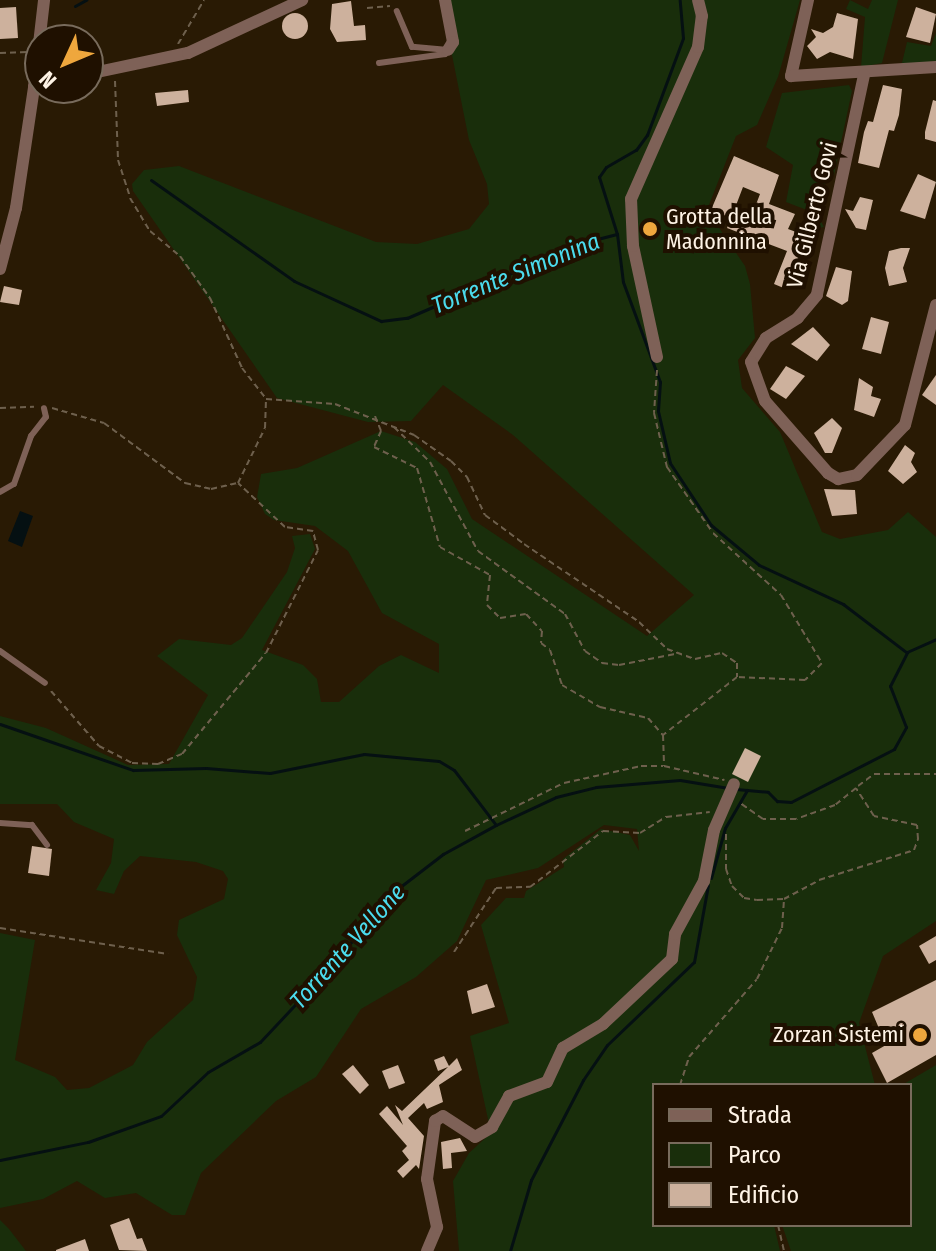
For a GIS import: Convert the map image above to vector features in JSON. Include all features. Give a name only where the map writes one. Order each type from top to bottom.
[{"type":"street","points":[[41,24],[44,0]]},
{"type":"street","points":[[106,70],[171,56],[302,0]]},
{"type":"street","points":[[445,0],[453,42],[448,50]]},
{"type":"street","points":[[657,357],[633,246],[631,199],[695,58],[702,16],[698,0]]},
{"type":"street","points":[[808,0],[791,76],[864,75],[936,67]]},
{"type":"street","name":"Via Gilberto Govi","points":[[864,75],[817,295],[798,318],[766,338],[751,362],[765,401],[828,473],[838,479],[857,475],[905,425],[936,305]]},
{"type":"street","points":[[0,269],[16,208],[34,104]]},
{"type":"street","points":[[427,1251],[437,1227],[427,1179],[435,1121],[443,1116],[475,1137],[492,1127],[509,1096],[547,1082],[563,1048],[603,1024],[672,959],[675,934],[704,881],[720,815],[731,789]]},
{"type":"lane","points":[[397,11],[412,47],[448,50]]},
{"type":"lane","points":[[379,63],[445,54],[448,50]]},
{"type":"lane","points":[[0,492],[14,484],[31,436],[46,417],[44,408]]},
{"type":"lane","points":[[0,651],[45,683]]},
{"type":"lane","points":[[0,823],[32,825],[47,845]]},
{"type":"path","points":[[171,56],[204,0]]},
{"type":"path","points":[[367,8],[393,6],[397,11]]},
{"type":"path","points":[[0,53],[24,52]]},
{"type":"path","points":[[106,70],[118,87],[118,160],[130,198],[150,231],[180,256],[210,298],[242,368],[266,399],[265,428],[238,483]]},
{"type":"path","points":[[657,357],[654,413],[667,467],[713,533],[781,595],[822,663],[805,680],[737,677],[663,735]]},
{"type":"path","points":[[266,399],[335,404],[374,415],[451,461],[467,477],[485,515],[639,622],[675,654]]},
{"type":"path","points":[[0,408],[44,408],[104,423],[185,483],[211,489],[238,483]]},
{"type":"path","points":[[374,415],[381,431],[374,447],[417,468],[440,547],[490,575],[487,605],[500,618],[526,614],[542,631],[541,643],[550,650],[562,685],[600,707],[648,718],[663,735],[664,766]]},
{"type":"path","points":[[393,426],[430,462],[478,551],[565,614],[585,651],[602,663],[619,665],[675,654],[695,659],[722,653],[737,663],[737,677]]},
{"type":"path","points":[[45,683],[71,718],[116,756],[158,764],[182,754],[266,653],[318,550],[313,531],[285,527],[238,483]]},
{"type":"path","points":[[465,831],[564,783],[641,766],[664,766],[713,777]]},
{"type":"path","points":[[731,789],[763,819],[787,820],[835,805],[874,774],[936,774]]},
{"type":"path","points":[[454,952],[478,921],[492,890],[530,887],[603,831],[640,833],[674,815],[720,815],[732,886],[744,898],[784,899],[819,880],[914,850],[917,825],[874,816],[856,788]]},
{"type":"path","points":[[681,1083],[689,1057],[702,1039],[757,979],[782,928],[784,899]]},
{"type":"path","points":[[0,928],[168,954]]},
{"type":"path","points":[[778,1227],[784,1251]]},
{"type":"green space","points":[[441,0],[800,0],[778,77],[757,125],[736,136],[707,210],[745,266],[750,284],[755,338],[738,360],[742,388],[780,432],[822,532],[840,539],[888,530],[908,512],[936,537],[936,921],[883,956],[859,1023],[874,1083],[652,1083],[652,1227],[774,1227],[780,1251],[459,1251],[453,1181],[469,1153],[491,1133],[470,1036],[509,1023],[481,925],[506,898],[524,898],[526,891],[564,867],[563,859],[601,829],[630,835],[639,851],[637,829],[604,825],[538,868],[486,880],[457,941],[416,977],[361,1009],[316,1077],[276,1101],[201,1173],[185,1215],[172,1215],[136,1193],[105,1198],[77,1181],[43,1199],[0,1208],[0,933],[35,940],[15,1060],[55,1077],[67,1090],[89,1088],[133,1065],[147,1042],[193,1000],[197,977],[177,935],[179,920],[224,899],[228,879],[223,871],[196,862],[140,856],[124,871],[114,894],[96,890],[111,863],[114,839],[74,822],[57,804],[0,804],[0,716],[46,728],[128,765],[169,764],[208,695],[157,656],[179,639],[231,645],[242,638],[287,572],[295,548],[292,536],[310,534],[315,549],[262,650],[303,665],[317,679],[321,702],[339,702],[379,666],[401,655],[439,673],[439,644],[382,613],[348,551],[315,526],[274,520],[265,514],[257,497],[261,474],[297,468],[381,431],[415,442],[447,469],[472,519],[647,636],[694,595],[513,435],[443,385],[411,421],[368,422],[277,398],[133,191],[132,184],[144,170],[179,166],[376,242],[417,244],[469,229],[489,204],[487,184],[469,140]]},
{"type":"green space","points":[[850,0],[868,9],[872,0],[898,0],[882,63],[861,67],[865,17],[846,9]]},
{"type":"green space","points":[[936,33],[936,61],[901,67],[907,42],[931,46]]},
{"type":"green space","points":[[849,85],[852,91],[834,175],[827,177],[817,214],[824,227],[807,225],[812,212],[786,202],[793,165],[766,147],[782,93]]},
{"type":"green space","points":[[936,1065],[936,1251],[791,1251],[783,1227],[912,1227],[912,1083],[905,1083]]},
{"type":"green space","points":[[0,1220],[9,1229],[26,1251],[0,1251]]},
{"type":"shaded area","points":[[20,511],[33,516],[22,547],[8,541]]},
{"type":"building","points":[[351,1],[354,26],[365,25],[366,40],[337,42],[330,29],[332,4]]},
{"type":"building","points":[[16,7],[18,38],[0,39],[0,8]]},
{"type":"building","points":[[916,7],[936,14],[930,43],[906,37]]},
{"type":"building","points":[[295,13],[304,17],[308,26],[304,35],[295,39],[286,35],[282,26],[286,17]]},
{"type":"building","points":[[837,13],[858,19],[853,59],[830,52],[817,59],[807,46],[816,37],[811,29],[823,33],[833,27]]},
{"type":"building","points":[[883,85],[902,89],[899,115],[894,131],[889,130],[879,168],[858,163],[864,132],[868,121],[873,122]]},
{"type":"building","points":[[188,90],[189,102],[157,106],[155,93]]},
{"type":"building","points":[[933,100],[936,101],[936,142],[925,139]]},
{"type":"building","points":[[734,156],[779,175],[769,204],[795,214],[788,229],[807,236],[786,289],[774,284],[787,251],[727,228],[731,218],[711,210]],"holes":[[[743,187],[760,194],[752,215],[735,208]]]},
{"type":"building","points":[[918,174],[936,182],[925,219],[900,211]]},
{"type":"building","points":[[860,197],[873,200],[866,230],[856,228],[845,209],[853,211]]},
{"type":"building","points":[[910,248],[903,268],[907,282],[889,286],[885,268],[889,251]]},
{"type":"building","points":[[836,267],[852,271],[848,301],[842,305],[826,296]]},
{"type":"building","points":[[4,286],[22,290],[19,305],[0,302]]},
{"type":"building","points":[[871,317],[889,322],[881,354],[862,349]]},
{"type":"building","points":[[813,327],[830,345],[817,361],[791,344]]},
{"type":"building","points":[[786,366],[805,376],[786,399],[770,389]]},
{"type":"building","points":[[936,375],[936,405],[922,395]]},
{"type":"building","points":[[859,378],[873,387],[871,396],[881,399],[874,417],[854,410]]},
{"type":"building","points":[[832,418],[842,428],[832,453],[825,453],[814,433]]},
{"type":"building","points":[[905,445],[915,453],[911,462],[917,472],[903,484],[888,471]]},
{"type":"building","points":[[824,489],[855,490],[857,514],[832,516]]},
{"type":"building","points":[[745,748],[761,756],[748,782],[732,774]]},
{"type":"building","points":[[32,846],[52,849],[49,876],[28,873]]},
{"type":"building","points":[[936,936],[936,960],[929,964],[919,946]]},
{"type":"building","points":[[936,980],[936,1055],[887,1083],[872,1053],[886,1045],[872,1012]]},
{"type":"building","points":[[487,984],[495,1007],[472,1014],[467,991]]},
{"type":"building","points":[[444,1056],[449,1066],[457,1058],[462,1070],[439,1085],[443,1102],[427,1109],[424,1103],[408,1118],[424,1136],[419,1169],[416,1165],[403,1178],[397,1171],[409,1160],[402,1151],[407,1146],[379,1114],[387,1106],[403,1125],[395,1105],[402,1111],[448,1067],[438,1071],[434,1060]]},
{"type":"building","points":[[353,1065],[369,1085],[360,1094],[342,1074]]},
{"type":"building","points":[[398,1065],[405,1083],[389,1089],[382,1071]]},
{"type":"building","points":[[460,1138],[467,1151],[451,1153],[452,1168],[443,1169],[441,1142]]},
{"type":"building","points":[[129,1218],[137,1239],[142,1238],[147,1251],[119,1250],[110,1225]]},
{"type":"building","points":[[85,1239],[89,1251],[56,1251],[56,1250]]},
{"type":"waterway","points":[[75,6],[86,0]]},
{"type":"waterway","points":[[617,234],[599,177],[606,167],[636,150],[647,135],[683,38],[680,0]]},
{"type":"waterway","name":"Torrente Simonina","points":[[151,180],[294,281],[381,321],[407,318],[578,244],[617,234],[623,282],[660,382],[658,411],[670,463],[711,525],[759,565],[843,604],[906,652]]},
{"type":"waterway","name":"Torrente Vellone","points":[[736,789],[768,792],[777,801],[791,802],[894,749],[906,727],[890,686],[907,652],[936,639]]},
{"type":"waterway","points":[[0,724],[133,770],[206,768],[270,773],[364,754],[439,761],[454,770],[496,825]]},
{"type":"waterway","name":"Torrente Vellone","points":[[0,1160],[88,1142],[161,1116],[208,1072],[260,1042],[336,961],[387,897],[443,854],[496,825],[556,797],[596,787],[680,780],[728,788]]},
{"type":"waterway","points":[[711,878],[725,828],[747,790]]},
{"type":"waterway","points":[[510,1251],[531,1180],[583,1080],[607,1045],[694,962],[708,885]]},
{"type":"place","name":"Grotta della Madonnina","points":[[650,229]]},
{"type":"place","name":"Zorzan Sistemi","points":[[920,1035]]}]
